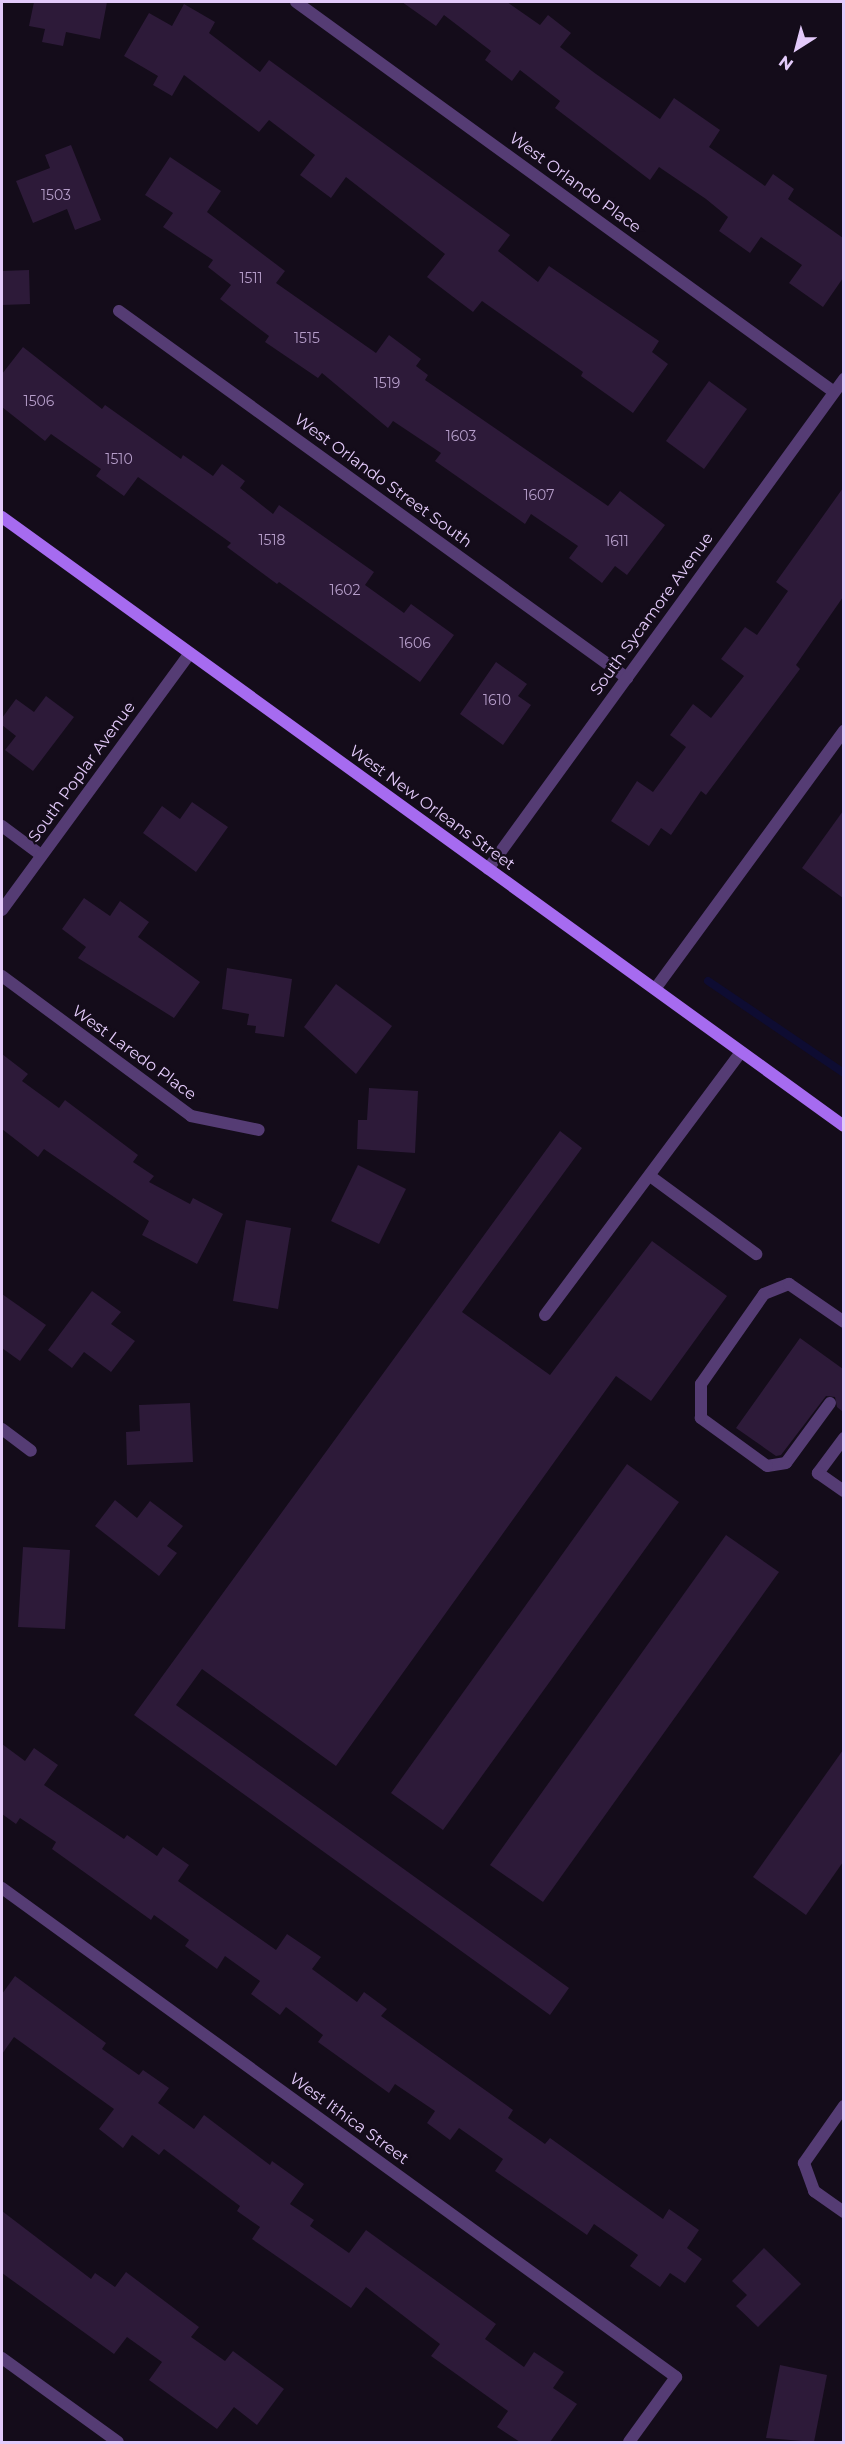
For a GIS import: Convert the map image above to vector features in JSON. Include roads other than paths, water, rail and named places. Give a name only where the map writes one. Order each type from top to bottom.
[{"type":"main road","name":"West New Orleans Street","points":[[2,517],[843,1126]]},
{"type":"street","name":"West Orlando Place","points":[[296,2],[834,392]]},
{"type":"street","name":"West Orlando Street South","points":[[119,311],[627,678]]},
{"type":"street","name":"South Sycamore Avenue","points":[[488,869],[843,379]]},
{"type":"street","name":"South Poplar Avenue","points":[[2,910],[190,653]]},
{"type":"street","points":[[655,989],[843,731]]},
{"type":"street","points":[[2,826],[41,855]]},
{"type":"street","name":"West Laredo Place","points":[[2,976],[191,1116],[259,1130]]},
{"type":"street","points":[[545,1315],[741,1052]]},
{"type":"street","points":[[650,1176],[756,1254]]},
{"type":"street","points":[[830,1402],[786,1463],[767,1466],[701,1418],[701,1384],[764,1294],[789,1284],[843,1322]]},
{"type":"street","points":[[2,1430],[31,1451]]},
{"type":"street","points":[[843,1438],[818,1473],[843,1491]]},
{"type":"street","name":"West Ithica Street","points":[[2,1888],[676,2377],[629,2442]]},
{"type":"street","points":[[843,2106],[804,2163],[814,2190],[843,2212]]},
{"type":"street","points":[[2,2358],[118,2442]]},
{"type":"waterway","points":[[708,981],[844,1073]]}]
